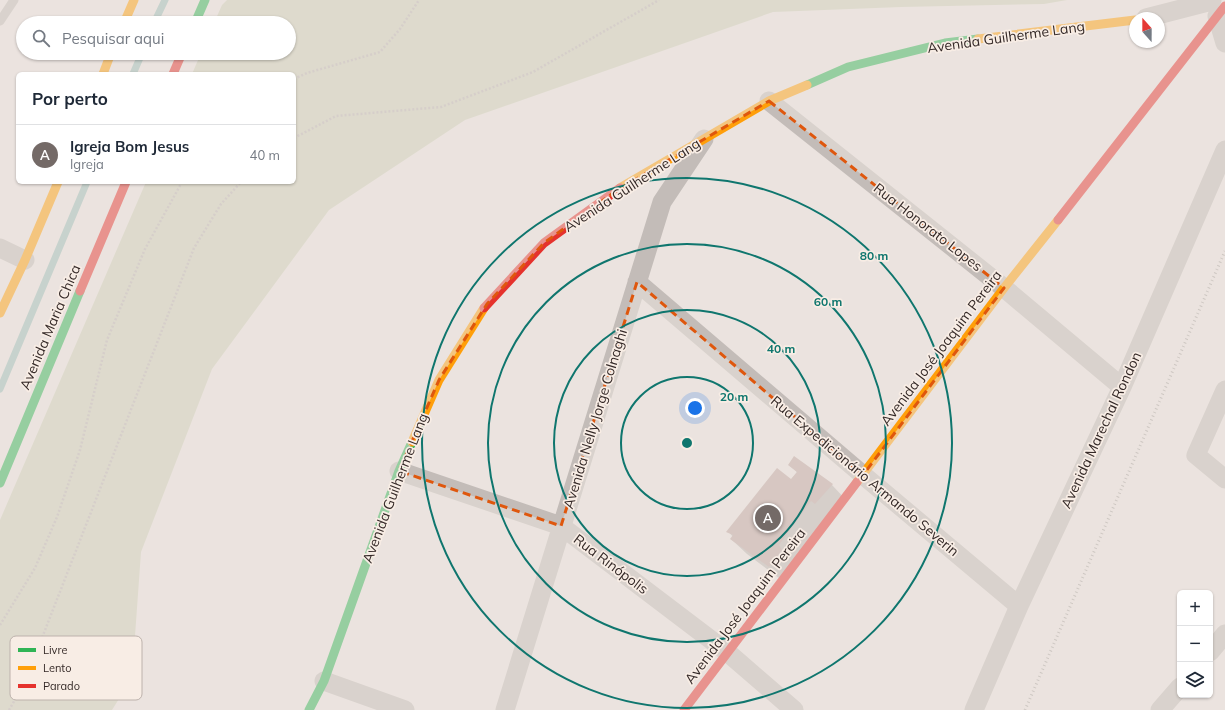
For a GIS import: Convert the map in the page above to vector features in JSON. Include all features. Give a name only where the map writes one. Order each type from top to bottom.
[{"type":"street","points":[[127,16],[134,0]]},
{"type":"street","points":[[198,16],[205,0]]},
{"type":"street","points":[[1165,13],[1208,2],[1218,7],[1225,43]]},
{"type":"street","name":"Avenida José Joaquim Pereira","points":[[684,710],[1218,7]]},
{"type":"street","name":"Avenida Guilherme Lang","points":[[309,710],[324,681],[399,471],[439,380],[487,304],[544,243],[616,191],[705,138],[769,101],[848,67],[944,43],[1129,21]]},
{"type":"street","points":[[104,72],[109,60]]},
{"type":"street","points":[[173,72],[179,60]]},
{"type":"street","name":"Rua Honorato Lopes","points":[[769,101],[1004,288],[1122,387]]},
{"type":"street","name":"Avenida Nelly Jorge Colnaghi","points":[[505,710],[662,202],[705,138]]},
{"type":"street","name":"Avenida Marechal Rondon","points":[[974,710],[1019,606],[1122,387],[1225,150]]},
{"type":"street","points":[[0,313],[25,260],[57,184]]},
{"type":"street","name":"Avenida Maria Chica","points":[[0,483],[125,184]]},
{"type":"street","points":[[0,248],[25,260]]},
{"type":"street","name":"Rua Expedicionário Armando Severin","points":[[637,282],[862,475],[1019,606]]},
{"type":"street","points":[[1225,390],[1196,454],[1225,479]]},
{"type":"street","name":"Rua Rinópolis","points":[[399,471],[561,526],[727,652],[794,710]]},
{"type":"street","points":[[1213,648],[1225,634]]},
{"type":"street","points":[[324,681],[405,710]]},
{"type":"street","points":[[1160,710],[1177,690]]},
{"type":"lane","points":[[0,21],[14,0]]},
{"type":"path","points":[[296,78],[307,73],[380,52],[400,29],[419,0]]},
{"type":"path","points":[[296,137],[336,116],[441,107],[519,78],[533,72],[659,0]]},
{"type":"path","points":[[0,625],[34,568],[57,517],[80,450],[107,340],[145,249],[181,184]]},
{"type":"path","points":[[43,636],[194,248],[221,204],[239,184]]},
{"type":"path","points":[[9,710],[15,700]]},
{"type":"highlighted area","points":[[769,101],[1004,288],[863,475],[637,282],[561,526],[399,471],[439,380],[487,304],[544,243],[616,191]]},
{"type":"green space","points":[[227,0],[1067,0],[1044,4],[901,7],[773,12],[465,120],[329,210],[212,369],[141,552],[135,636],[10,636],[10,700],[118,700],[112,710],[0,710],[0,520],[145,184],[296,184],[296,72],[193,72],[198,60],[296,60],[296,16],[217,16],[222,5]]},
{"type":"building","points":[[794,456],[833,484],[815,504],[811,501],[779,545],[782,550],[769,567],[730,539],[733,535],[726,532],[777,468],[791,479],[797,472],[788,465]]},
{"type":"waterway","points":[[157,16],[165,0]]},
{"type":"waterway","points":[[134,72],[139,60]]},
{"type":"waterway","points":[[0,389],[86,184]]},
{"type":"railway","points":[[1025,710],[1225,251]]},
{"type":"traffic: fast","points":[[198,16],[205,0]]},
{"type":"traffic: fast","points":[[807,85],[848,67],[945,43],[978,39]]},
{"type":"traffic: fast","points":[[0,483],[80,291]]},
{"type":"traffic: fast","points":[[309,710],[324,681],[399,471],[412,442]]},
{"type":"traffic: slow","points":[[127,16],[134,0]]},
{"type":"traffic: slow","points":[[978,39],[1129,21]]},
{"type":"traffic: slow","points":[[104,72],[108,60]]},
{"type":"traffic: slow","points":[[620,188],[769,101],[807,85]]},
{"type":"traffic: slow","points":[[0,313],[25,260],[57,184]]},
{"type":"traffic: slow","points":[[857,482],[1004,288],[1058,220]]},
{"type":"traffic: slow","points":[[412,442],[439,380],[484,308]]},
{"type":"traffic: jam","points":[[1058,220],[1225,6]]},
{"type":"traffic: jam","points":[[174,72],[179,60]]},
{"type":"traffic: jam","points":[[80,291],[125,184]]},
{"type":"traffic: jam","points":[[484,308],[544,243],[620,188]]},
{"type":"traffic: jam","points":[[684,710],[857,482]]},
{"type":"place","name":"Igreja Bom Jesus","points":[[768,518]]}]
